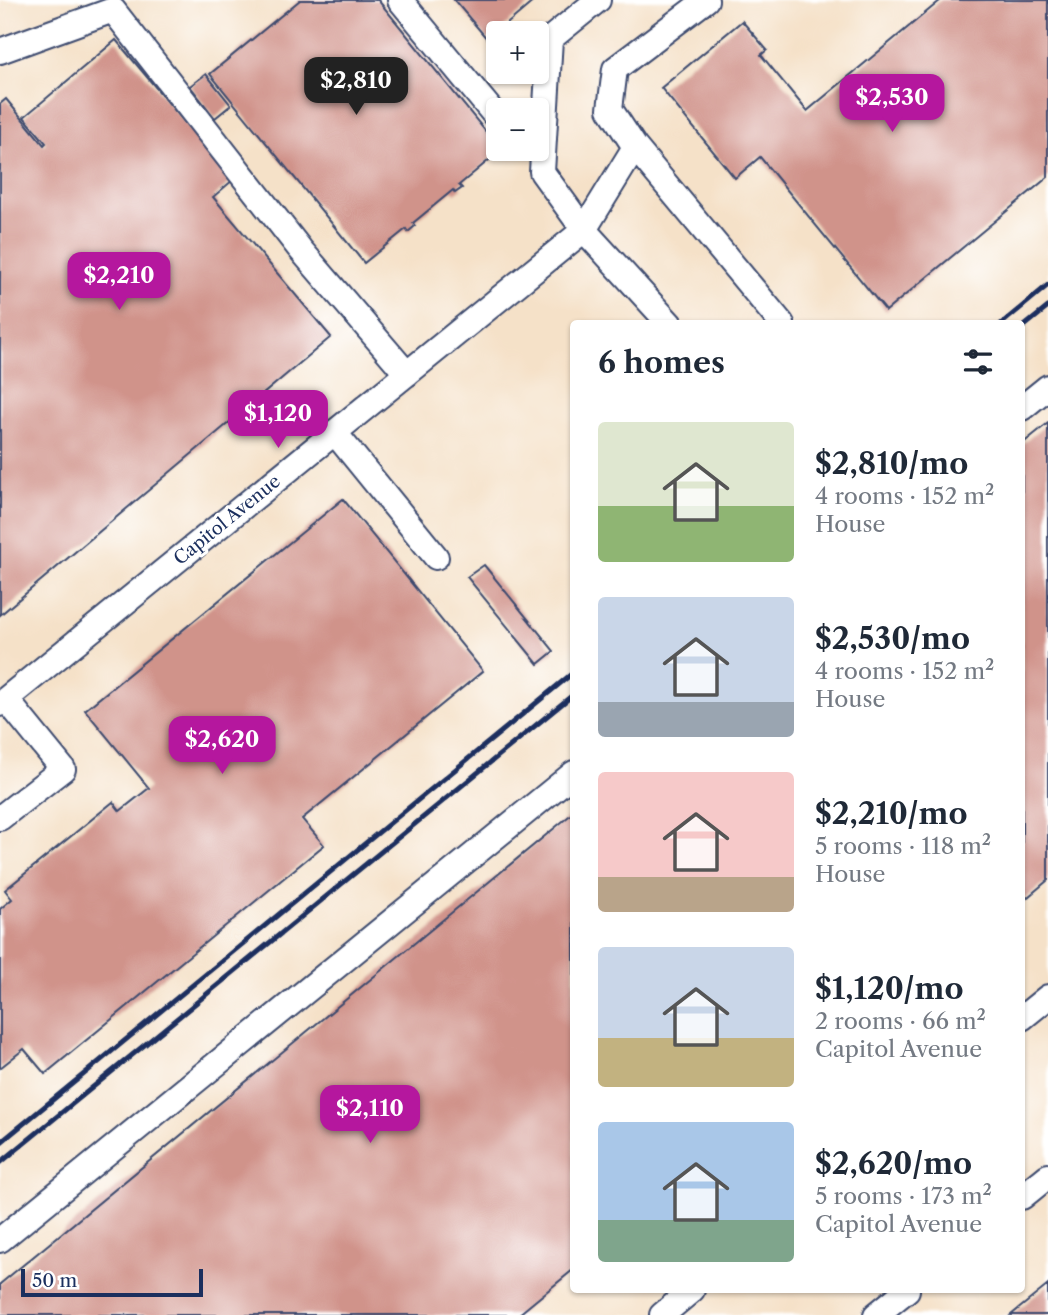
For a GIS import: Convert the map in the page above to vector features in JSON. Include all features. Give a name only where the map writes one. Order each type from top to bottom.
[{"type":"street","points":[[400,0],[486,104]]},
{"type":"street","points":[[542,172],[550,39],[598,0]]},
{"type":"street","points":[[706,0],[614,69],[610,109],[635,147],[779,320]]},
{"type":"street","points":[[0,51],[113,10],[300,249],[407,374]]},
{"type":"street","name":"Capitol Avenue","points":[[3,701],[584,230],[635,147]]},
{"type":"street","points":[[533,161],[584,230],[666,320]]},
{"type":"street","points":[[1025,406],[1048,387]]},
{"type":"street","points":[[335,433],[436,557]]},
{"type":"street","points":[[0,818],[63,769],[3,701]]},
{"type":"street","points":[[0,1240],[570,776]]},
{"type":"street","points":[[1025,1016],[1048,997]]},
{"type":"street","points":[[1025,1195],[1048,1176]]},
{"type":"street","points":[[662,1315],[688,1293]]},
{"type":"street","points":[[876,1315],[903,1293]]},
{"type":"building","points":[[300,0],[378,0],[486,132],[488,161],[459,185],[462,188],[455,193],[453,190],[413,223],[415,226],[408,232],[406,229],[364,263],[210,74]]},
{"type":"building","points":[[454,0],[535,0],[510,21],[486,21],[486,38]]},
{"type":"building","points":[[941,0],[1048,0],[1048,177],[886,311],[760,157],[735,178],[661,88],[742,21],[767,50],[761,55],[807,111]]},
{"type":"building","points":[[116,40],[233,180],[213,197],[331,337],[0,615],[0,104],[6,99],[44,145],[46,143],[24,117]]},
{"type":"building","points":[[206,74],[231,105],[215,118],[190,86]]},
{"type":"building","points":[[1048,423],[1048,880],[1025,899],[1025,442]]},
{"type":"building","points":[[343,499],[483,671],[302,819],[324,845],[45,1074],[24,1049],[0,1068],[0,909],[12,899],[5,890],[113,802],[120,811],[149,788],[85,710]]},
{"type":"building","points":[[484,565],[554,651],[538,664],[467,577]]},
{"type":"building","points":[[570,815],[570,1272],[518,1315],[0,1315],[0,1284]]},
{"type":"building","points":[[1048,1285],[1048,1315],[1011,1315]]},
{"type":"railway","points":[[1006,320],[1048,285]]},
{"type":"railway","points":[[1025,326],[1048,307]]},
{"type":"railway","points":[[0,1143],[570,675]]},
{"type":"railway","points":[[0,1163],[570,697]]}]
